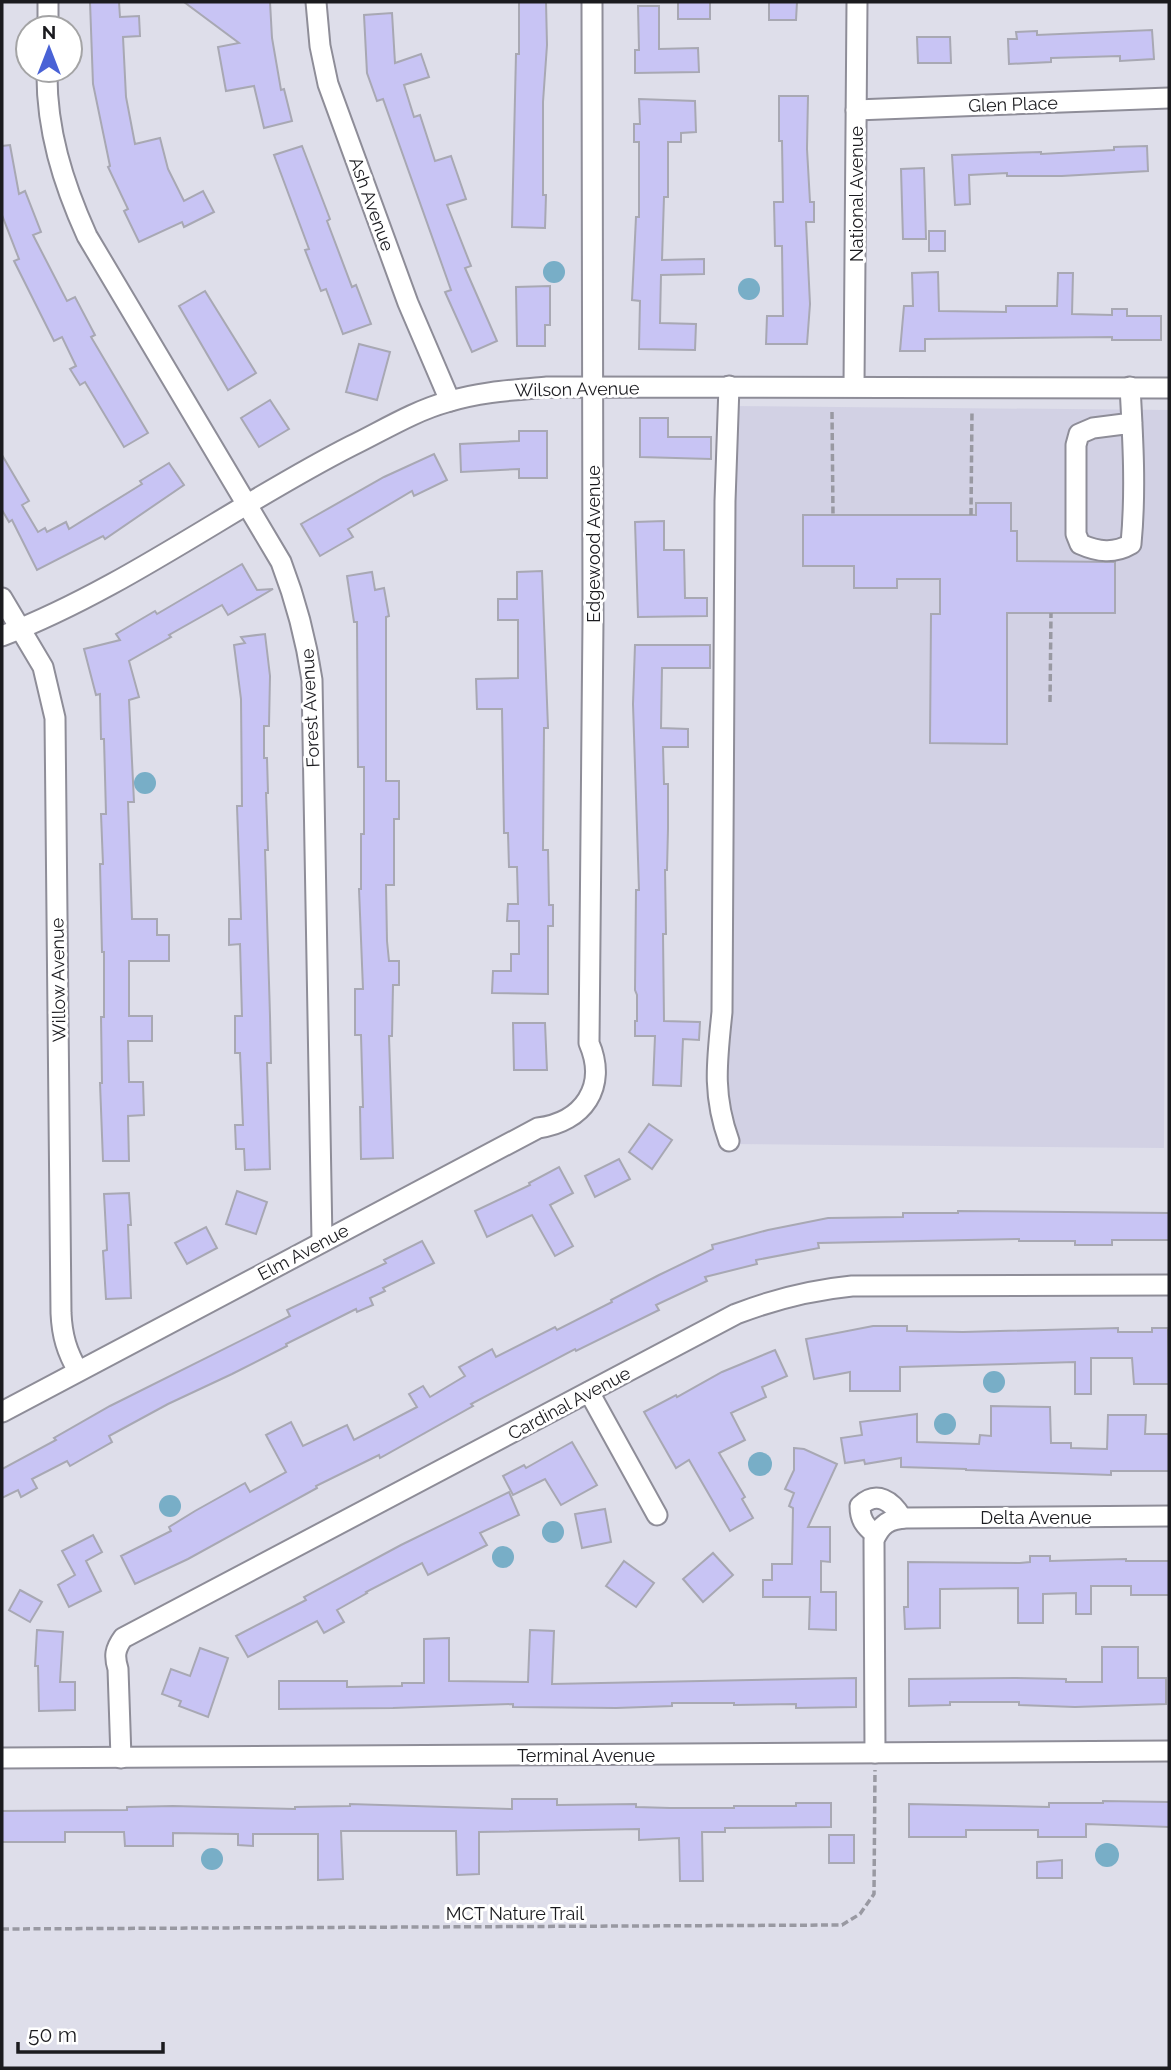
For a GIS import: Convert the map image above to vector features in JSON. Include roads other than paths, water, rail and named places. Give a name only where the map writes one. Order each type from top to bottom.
[{"type":"street","name":"Ash Avenue","points":[[316,2],[320,46],[328,84],[408,303],[450,401]]},
{"type":"street","name":"Edgewood Avenue","points":[[592,2],[593,387],[589,1043],[596,1070],[594,1085]]},
{"type":"street","name":"National Avenue","points":[[854,386],[857,2]]},
{"type":"street","name":"Forest Avenue","points":[[48,84],[49,119],[57,159],[69,198],[86,236],[281,562],[307,643],[312,680],[322,1241]]},
{"type":"street","name":"Glen Place","points":[[856,110],[1169,98]]},
{"type":"street","points":[[729,386],[725,501],[722,1012],[716,1088],[721,1120],[729,1141]]},
{"type":"street","name":"Wilson Avenue","points":[[2,636],[94,594],[331,456],[450,401],[496,392],[547,387],[1169,388]]},
{"type":"street","points":[[1130,387],[1132,423],[1134,515],[1131,544],[1119,551],[1096,551],[1080,544],[1076,534],[1076,445],[1079,434],[1093,428],[1132,423]]},
{"type":"street","name":"Willow Avenue","points":[[2,598],[43,667],[55,718],[61,1313],[65,1344],[78,1371]]},
{"type":"street","name":"Elm Avenue","points":[[2,1412],[538,1128],[554,1126],[571,1117],[583,1107],[594,1085]]},
{"type":"street","name":"Cardinal Avenue","points":[[121,1758],[118,1669],[115,1658],[116,1647],[122,1638],[736,1314],[812,1290],[852,1286],[1169,1284]]},
{"type":"street","points":[[589,1392],[657,1515]]},
{"type":"street","points":[[875,1754],[874,1551],[880,1527],[892,1519],[902,1518],[895,1506],[878,1498],[868,1499],[860,1506],[860,1517],[876,1535]]},
{"type":"street","name":"Delta Avenue","points":[[902,1518],[1169,1516]]},
{"type":"street","name":"Terminal Avenue","points":[[2,1758],[1169,1751]]},
{"type":"water","points":[[554,261],[562,264],[565,272],[562,280],[554,283],[546,280],[543,272],[546,264]]},
{"type":"water","points":[[749,278],[757,281],[760,289],[757,297],[749,300],[741,297],[738,289],[741,281]]},
{"type":"water","points":[[145,772],[153,775],[156,783],[153,791],[145,794],[137,791],[134,783],[137,775]]},
{"type":"water","points":[[990,1371],[998,1371],[1005,1378],[1005,1386],[998,1393],[990,1393],[983,1386],[983,1378]]},
{"type":"water","points":[[945,1413],[955,1420],[956,1424],[949,1434],[945,1435],[935,1428],[934,1424],[941,1414]]},
{"type":"water","points":[[755,1452],[765,1452],[772,1459],[772,1469],[765,1476],[755,1476],[748,1469],[748,1459]]},
{"type":"water","points":[[170,1495],[178,1498],[181,1506],[178,1514],[170,1517],[162,1514],[159,1506],[162,1498]]},
{"type":"water","points":[[553,1521],[561,1524],[564,1532],[561,1540],[553,1543],[545,1540],[542,1532],[545,1524]]},
{"type":"water","points":[[503,1546],[513,1553],[514,1557],[507,1567],[503,1568],[493,1561],[492,1557],[499,1547]]},
{"type":"water","points":[[1107,1843],[1115,1847],[1119,1855],[1115,1863],[1107,1867],[1099,1863],[1095,1855],[1099,1847]]},
{"type":"water","points":[[212,1848],[220,1851],[223,1859],[220,1867],[212,1870],[204,1867],[201,1859],[204,1851]]}]
